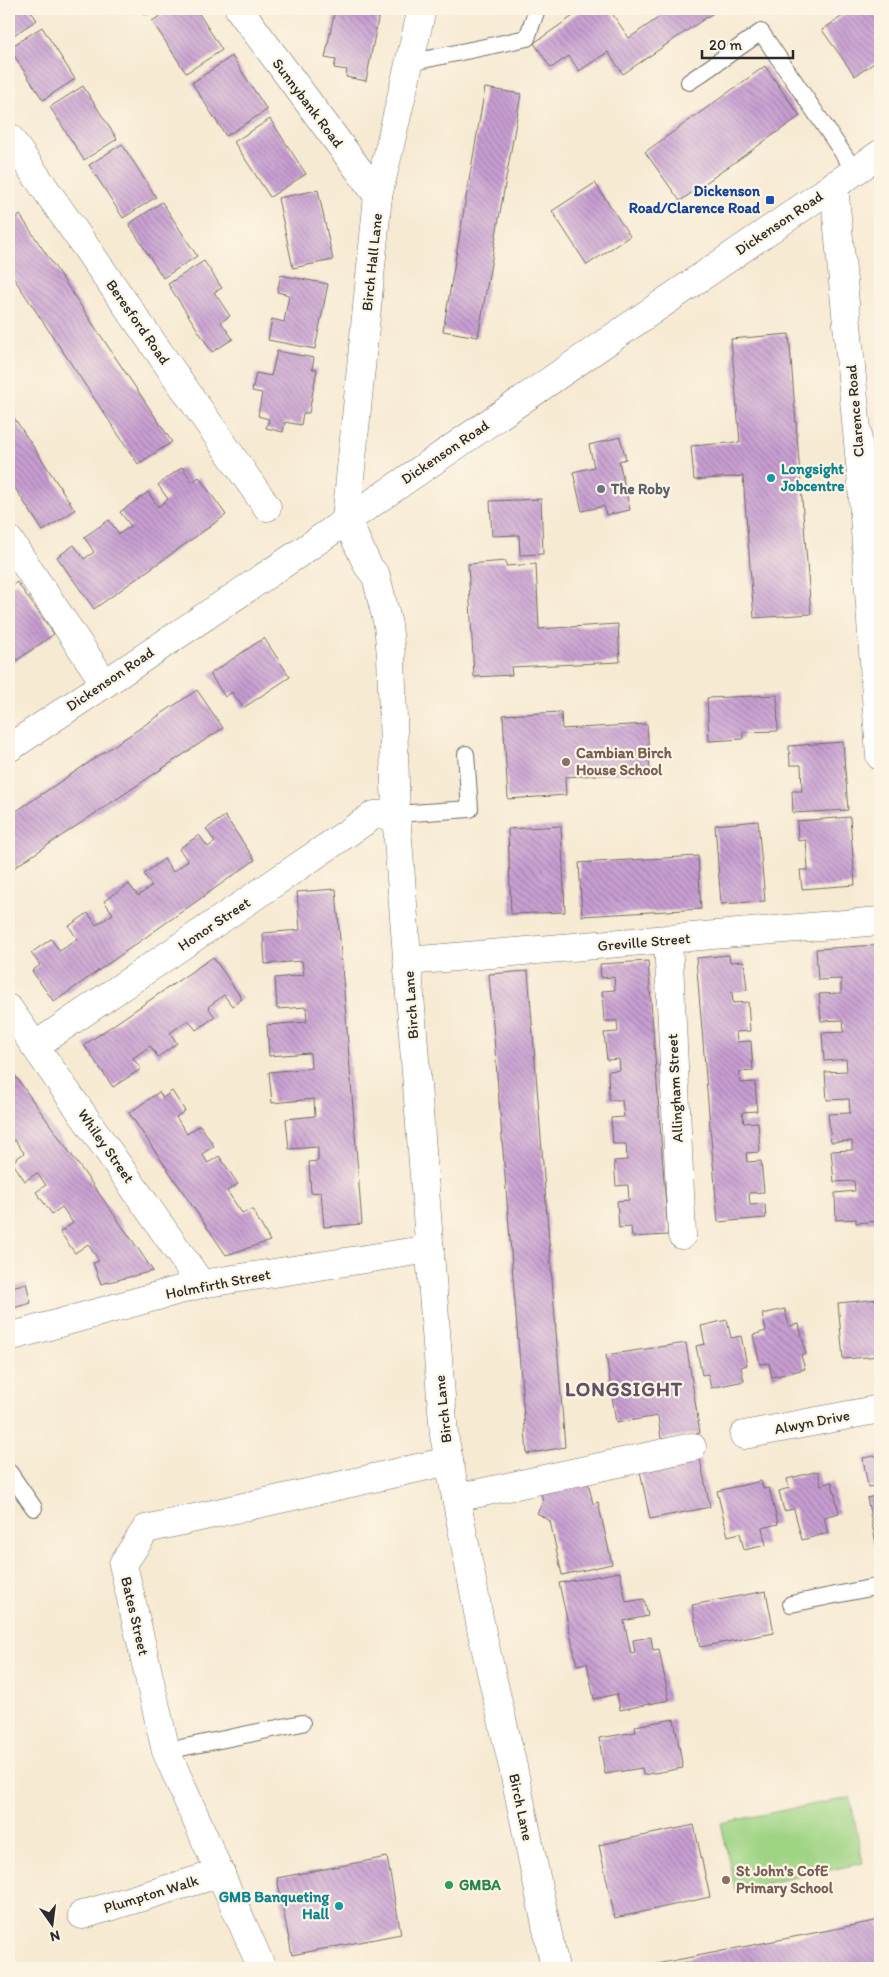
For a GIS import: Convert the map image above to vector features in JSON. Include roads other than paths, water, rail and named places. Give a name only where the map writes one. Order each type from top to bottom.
[{"type":"main road","name":"Sunnybank Road","points":[[239,9],[378,196]]},
{"type":"main road","name":"Birch Hall Lane","points":[[346,520],[378,196],[422,9]]},
{"type":"main road","name":"Beresford Road","points":[[9,137],[266,506]]},
{"type":"main road","name":"Dickenson Road","points":[[9,748],[104,682],[285,563],[880,154]]},
{"type":"main road","name":"Clarence Road","points":[[845,178],[871,482],[880,756]]},
{"type":"main road","name":"Birch Lane","points":[[346,520],[368,566],[376,576],[388,625],[391,655],[396,814],[444,1435],[482,1633],[513,1767],[555,1968]]},
{"type":"main road","points":[[9,540],[104,682]]},
{"type":"main road","name":"Honor Street","points":[[36,1045],[374,815],[396,814]]},
{"type":"main road","name":"Greville Street","points":[[408,961],[880,921]]},
{"type":"main road","name":"Allingham Street","points":[[668,940],[682,1235]]},
{"type":"main road","name":"Whiley Street","points":[[9,1009],[202,1284]]},
{"type":"main road","name":"Holmfirth Street","points":[[9,1336],[202,1284],[430,1249]]},
{"type":"main road","name":"Alwyn Drive","points":[[744,1435],[880,1409]]},
{"type":"main road","points":[[456,1498],[692,1447]]},
{"type":"main road","name":"Bates Street","points":[[262,1968],[166,1751],[123,1564],[146,1529],[449,1460]]},
{"type":"main road","name":"Plumpton Walk","points":[[82,1915],[221,1873]]},
{"type":"lane","points":[[410,63],[527,38],[536,9]]},
{"type":"lane","points":[[689,82],[761,32],[845,178]]},
{"type":"lane","points":[[396,814],[470,808],[466,754]]},
{"type":"lane","points":[[9,1472],[34,1508]]},
{"type":"lane","points":[[791,1604],[880,1586]]},
{"type":"lane","points":[[166,1751],[302,1723]]},
{"type":"place","name":"Dickenson Road/Clarence Road","points":[[770,200]]},
{"type":"place","name":"Longsight Jobcentre","points":[[771,478]]},
{"type":"place","name":"The Roby","points":[[601,489]]},
{"type":"place","name":"Cambian Birch House School","points":[[566,762]]},
{"type":"place","name":"St John's CofE Primary School","points":[[726,1880]]},
{"type":"place","name":"GMBA","points":[[449,1885]]},
{"type":"place","name":"GMB Banqueting Hall","points":[[339,1906]]},
{"type":"district","name":"LONGSIGHT","points":[[624,1389]]}]
